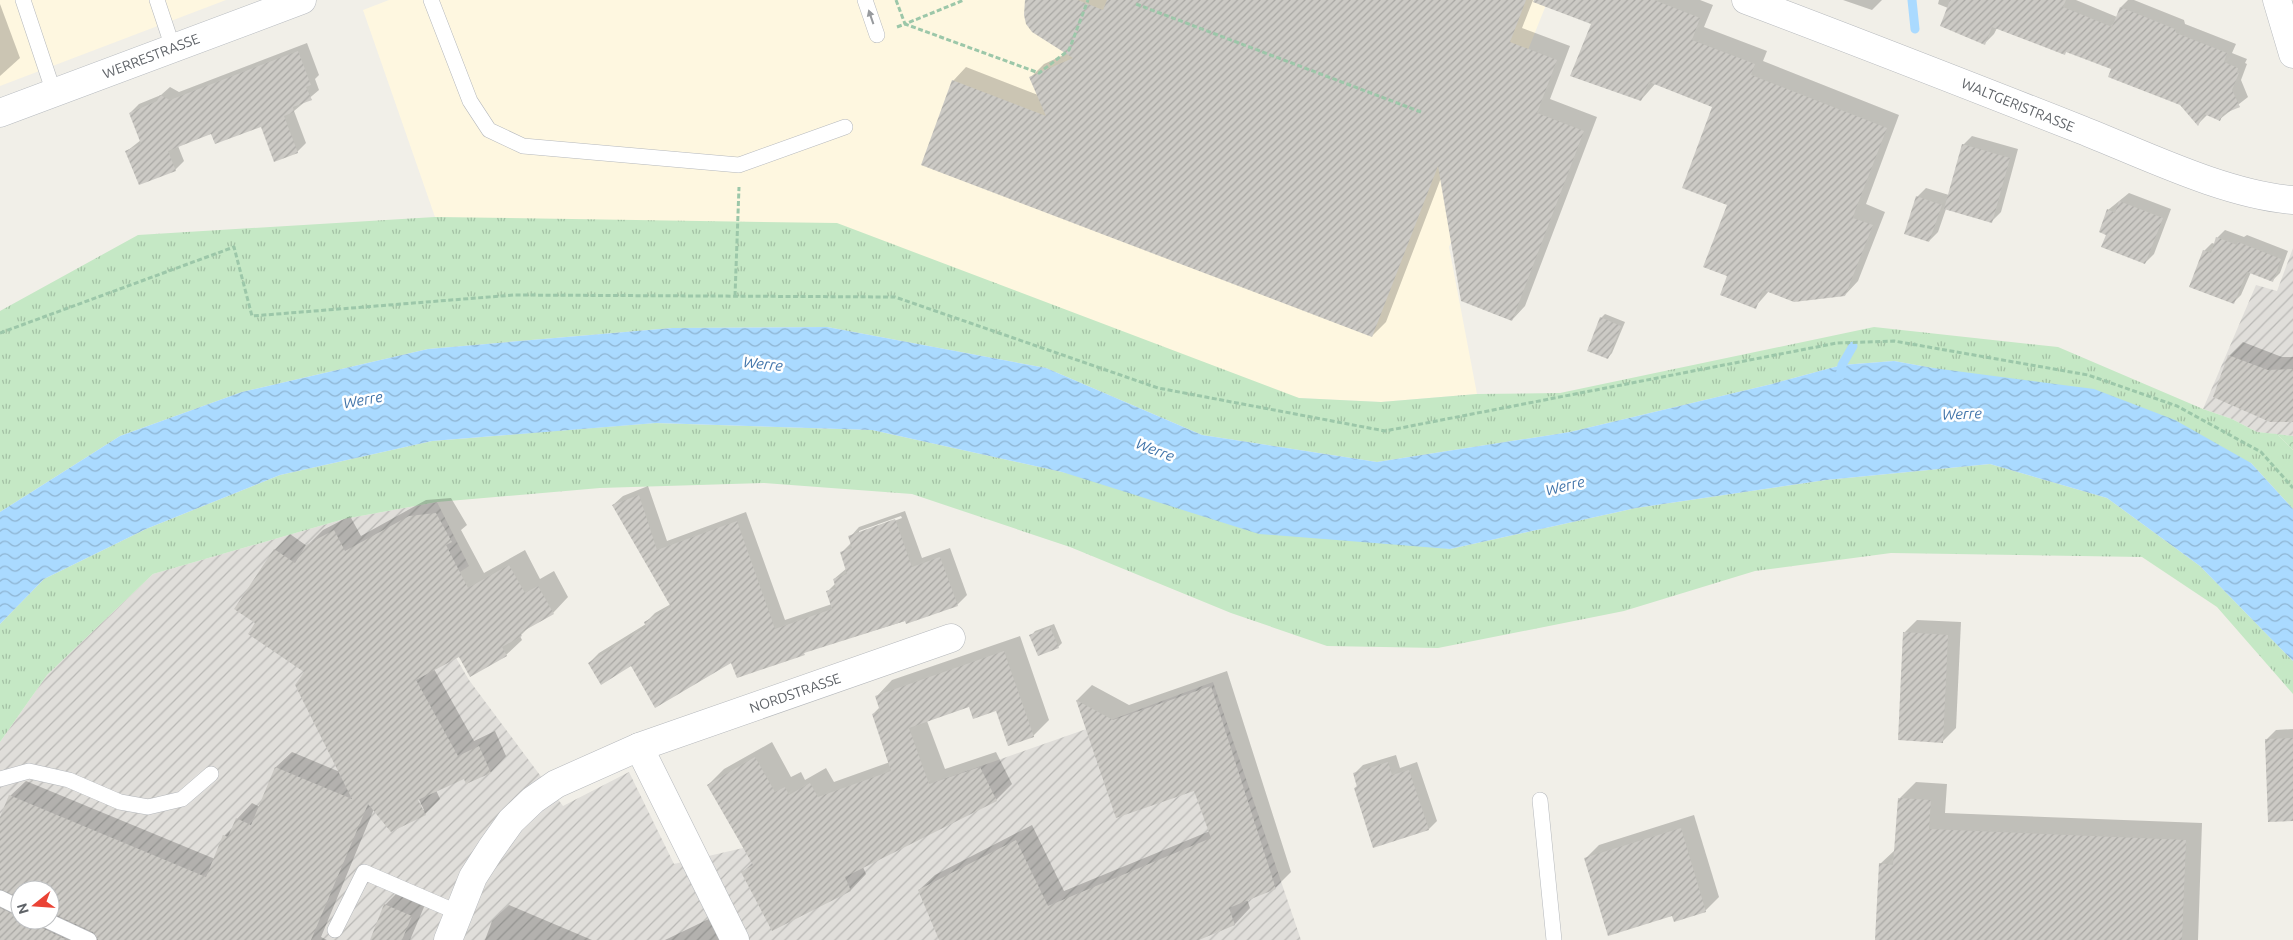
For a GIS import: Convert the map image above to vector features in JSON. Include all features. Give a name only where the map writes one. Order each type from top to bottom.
[{"type":"street","name":"WERRESTRASSE","points":[[0,113],[302,0]]},
{"type":"street","name":"WALTGERISTRASSE","points":[[1746,0],[1926,68],[2216,183],[2270,198],[2293,200]]},
{"type":"street","points":[[2278,0],[2293,54]]},
{"type":"street","name":"NORDSTRASSE","points":[[448,940],[474,877],[511,821],[533,800],[556,784],[639,747],[951,638]]},
{"type":"street","points":[[639,747],[735,940]]},
{"type":"lane","points":[[23,0],[54,93]]},
{"type":"lane","points":[[157,0],[173,48]]},
{"type":"lane","points":[[432,0],[470,101],[488,130],[523,146],[739,165],[845,127]]},
{"type":"lane","points":[[865,0],[877,35]]},
{"type":"lane","points":[[0,779],[29,771],[69,780],[120,802],[148,806],[182,799],[211,774]]},
{"type":"lane","points":[[1540,800],[1554,940]]},
{"type":"lane","points":[[335,930],[364,872],[458,913]]},
{"type":"lane","points":[[60,927],[89,940]]},
{"type":"path","points":[[896,0],[905,24],[1039,73],[1069,50],[1088,0]]},
{"type":"path","points":[[905,24],[964,0]]},
{"type":"path","points":[[1136,4],[1421,112]]},
{"type":"path","points":[[735,296],[739,165]]},
{"type":"path","points":[[0,333],[234,246],[252,316],[514,296],[895,297],[1158,388],[1385,431],[1837,343],[1894,341],[2088,375],[2177,406],[2261,452],[2293,488]]},
{"type":"shaded area","points":[[0,0],[226,0],[0,86]]},
{"type":"shaded area","points":[[389,0],[1548,0],[1449,247],[1477,394],[1381,402],[1299,398],[469,218],[435,217],[363,10]]},
{"type":"shaded area","points":[[2293,248],[2293,436],[2257,432],[2232,419],[2203,409],[2256,285],[2277,291]]},
{"type":"shaded area","points":[[437,502],[469,566],[421,598],[469,680],[563,806],[629,772],[674,864],[756,845],[1095,726],[1213,682],[1301,940],[0,940],[0,742],[47,675],[153,574],[344,519]]},
{"type":"green space","points":[[435,217],[837,223],[1299,398],[1381,402],[1477,394],[1560,393],[1874,327],[2058,347],[2203,409],[2232,419],[2257,432],[2277,434],[2293,450],[2293,509],[2251,463],[1933,368],[1894,361],[1842,365],[1772,384],[1570,432],[1377,462],[1202,435],[1046,368],[827,327],[672,328],[428,349],[242,392],[120,436],[0,512],[0,311],[138,235]]},
{"type":"green space","points":[[655,423],[872,430],[1062,472],[1450,549],[1636,508],[1826,480],[1990,464],[2107,498],[2200,566],[2293,661],[2293,694],[2217,607],[2142,557],[1891,553],[1755,571],[1624,611],[1438,648],[1327,646],[1231,613],[1070,547],[912,494],[764,483],[600,488],[437,502],[344,519],[153,574],[47,675],[0,742],[0,624],[44,579],[146,529],[280,475],[432,441]]},
{"type":"green space","points":[[2277,434],[2293,436],[2293,450]]},
{"type":"water","name":"Werre","points":[[827,327],[1046,368],[1202,435],[1377,462],[1570,432],[1772,384],[1842,365],[1894,361],[1933,368],[2094,389],[2175,420],[2251,463],[2293,509],[2293,661],[2200,566],[2107,498],[1990,464],[1826,480],[1636,508],[1450,549],[1259,534],[1062,472],[872,430],[656,423],[432,441],[280,475],[146,529],[44,579],[0,624],[0,512],[120,436],[242,392],[428,349],[672,328]]},
{"type":"building","points":[[1025,0],[1078,0],[1103,10],[1107,0],[1526,0],[1510,42],[1557,60],[1537,113],[1584,131],[1512,321],[1461,301],[1438,166],[1372,337],[921,165],[952,80],[1046,116],[1029,77],[1073,58],[1032,32],[1026,24],[1024,15]]},
{"type":"building","points":[[1534,0],[1654,0],[1700,18],[1692,40],[1755,64],[1751,75],[1887,128],[1853,218],[1873,225],[1845,296],[1794,302],[1763,290],[1756,309],[1720,295],[1727,276],[1703,267],[1727,205],[1682,188],[1712,107],[1649,82],[1641,101],[1570,76],[1591,24],[1533,2]]},
{"type":"building","points":[[1950,0],[2066,0],[2063,7],[2112,27],[2120,7],[2175,29],[2176,33],[2227,53],[2224,62],[2238,68],[2237,73],[2239,73],[2232,90],[2240,107],[2223,114],[2220,121],[2204,114],[2198,126],[2180,105],[2108,77],[2111,69],[2066,52],[2065,55],[1992,27],[1985,45],[1940,26]]},
{"type":"building","points":[[298,51],[311,85],[306,87],[312,100],[293,107],[294,112],[284,116],[298,153],[274,162],[261,127],[215,144],[211,134],[168,151],[176,171],[139,185],[125,151],[141,144],[129,113],[157,101],[160,95],[170,100]]},
{"type":"building","points":[[1962,144],[2010,158],[1992,223],[1944,209]]},
{"type":"building","points":[[1916,196],[1942,205],[1929,242],[1904,234]]},
{"type":"building","points":[[2119,201],[2163,218],[2145,264],[2101,247],[2106,235],[2099,232],[2107,209],[2115,213]]},
{"type":"building","points":[[2216,237],[2237,245],[2238,242],[2281,259],[2273,282],[2247,272],[2234,304],[2189,287],[2203,250],[2211,253]]},
{"type":"building","points":[[1600,317],[1621,326],[1608,359],[1587,351]]},
{"type":"building","points":[[2228,355],[2268,370],[2293,369],[2293,422],[2270,422],[2213,397]]},
{"type":"building","points":[[639,495],[657,550],[737,521],[775,629],[832,609],[826,591],[836,588],[833,579],[847,574],[840,552],[852,548],[848,536],[895,519],[912,567],[940,557],[958,606],[906,624],[905,621],[804,653],[805,655],[737,678],[731,663],[655,708],[631,666],[601,685],[588,663],[646,627],[644,622],[671,607],[612,505]]},
{"type":"building","points":[[436,513],[452,542],[446,545],[468,588],[509,565],[525,593],[538,586],[554,614],[520,633],[522,636],[502,647],[507,656],[470,677],[459,657],[416,680],[458,756],[479,746],[491,773],[466,784],[464,779],[418,800],[426,815],[391,832],[368,804],[311,940],[98,940],[93,932],[60,917],[60,880],[10,880],[10,894],[0,889],[0,817],[9,795],[206,877],[223,835],[228,837],[236,818],[251,825],[275,767],[352,799],[295,685],[304,672],[248,634],[255,623],[234,609],[274,549],[295,563],[306,545],[334,530],[345,551],[409,516]]},
{"type":"building","points":[[1050,627],[1059,648],[1038,656],[1029,635]]},
{"type":"building","points":[[1903,632],[1948,635],[1943,743],[1898,740]]},
{"type":"building","points":[[1004,651],[1034,737],[1008,746],[996,711],[973,719],[969,707],[909,728],[929,784],[980,767],[997,801],[845,877],[851,891],[772,931],[741,872],[753,865],[707,785],[755,757],[775,792],[785,787],[789,795],[810,783],[818,797],[891,771],[872,714],[880,711],[875,696]]},
{"type":"building","points":[[1211,686],[1276,889],[1229,908],[1235,925],[1199,940],[939,940],[918,890],[1016,840],[1048,906],[1211,838],[1194,791],[1116,818],[1076,700],[1113,720]]},
{"type":"building","points":[[2293,738],[2293,821],[2268,822],[2265,739]]},
{"type":"building","points":[[1388,762],[1392,775],[1409,770],[1429,830],[1373,848],[1354,788],[1357,787],[1353,773]]},
{"type":"building","points":[[1898,798],[1931,800],[1929,829],[2186,840],[2182,940],[1875,940],[1879,863],[1893,865]]},
{"type":"building","points":[[1681,828],[1706,912],[1674,922],[1672,916],[1608,936],[1584,858]]},
{"type":"building","points":[[384,904],[412,916],[402,940],[370,940]]},
{"type":"building","points":[[0,908],[10,912],[10,930],[46,930],[67,940],[0,940]]},
{"type":"waterway","points":[[1912,0],[1915,29]]},
{"type":"waterway","points":[[1840,376],[1842,365],[1853,346]]}]
